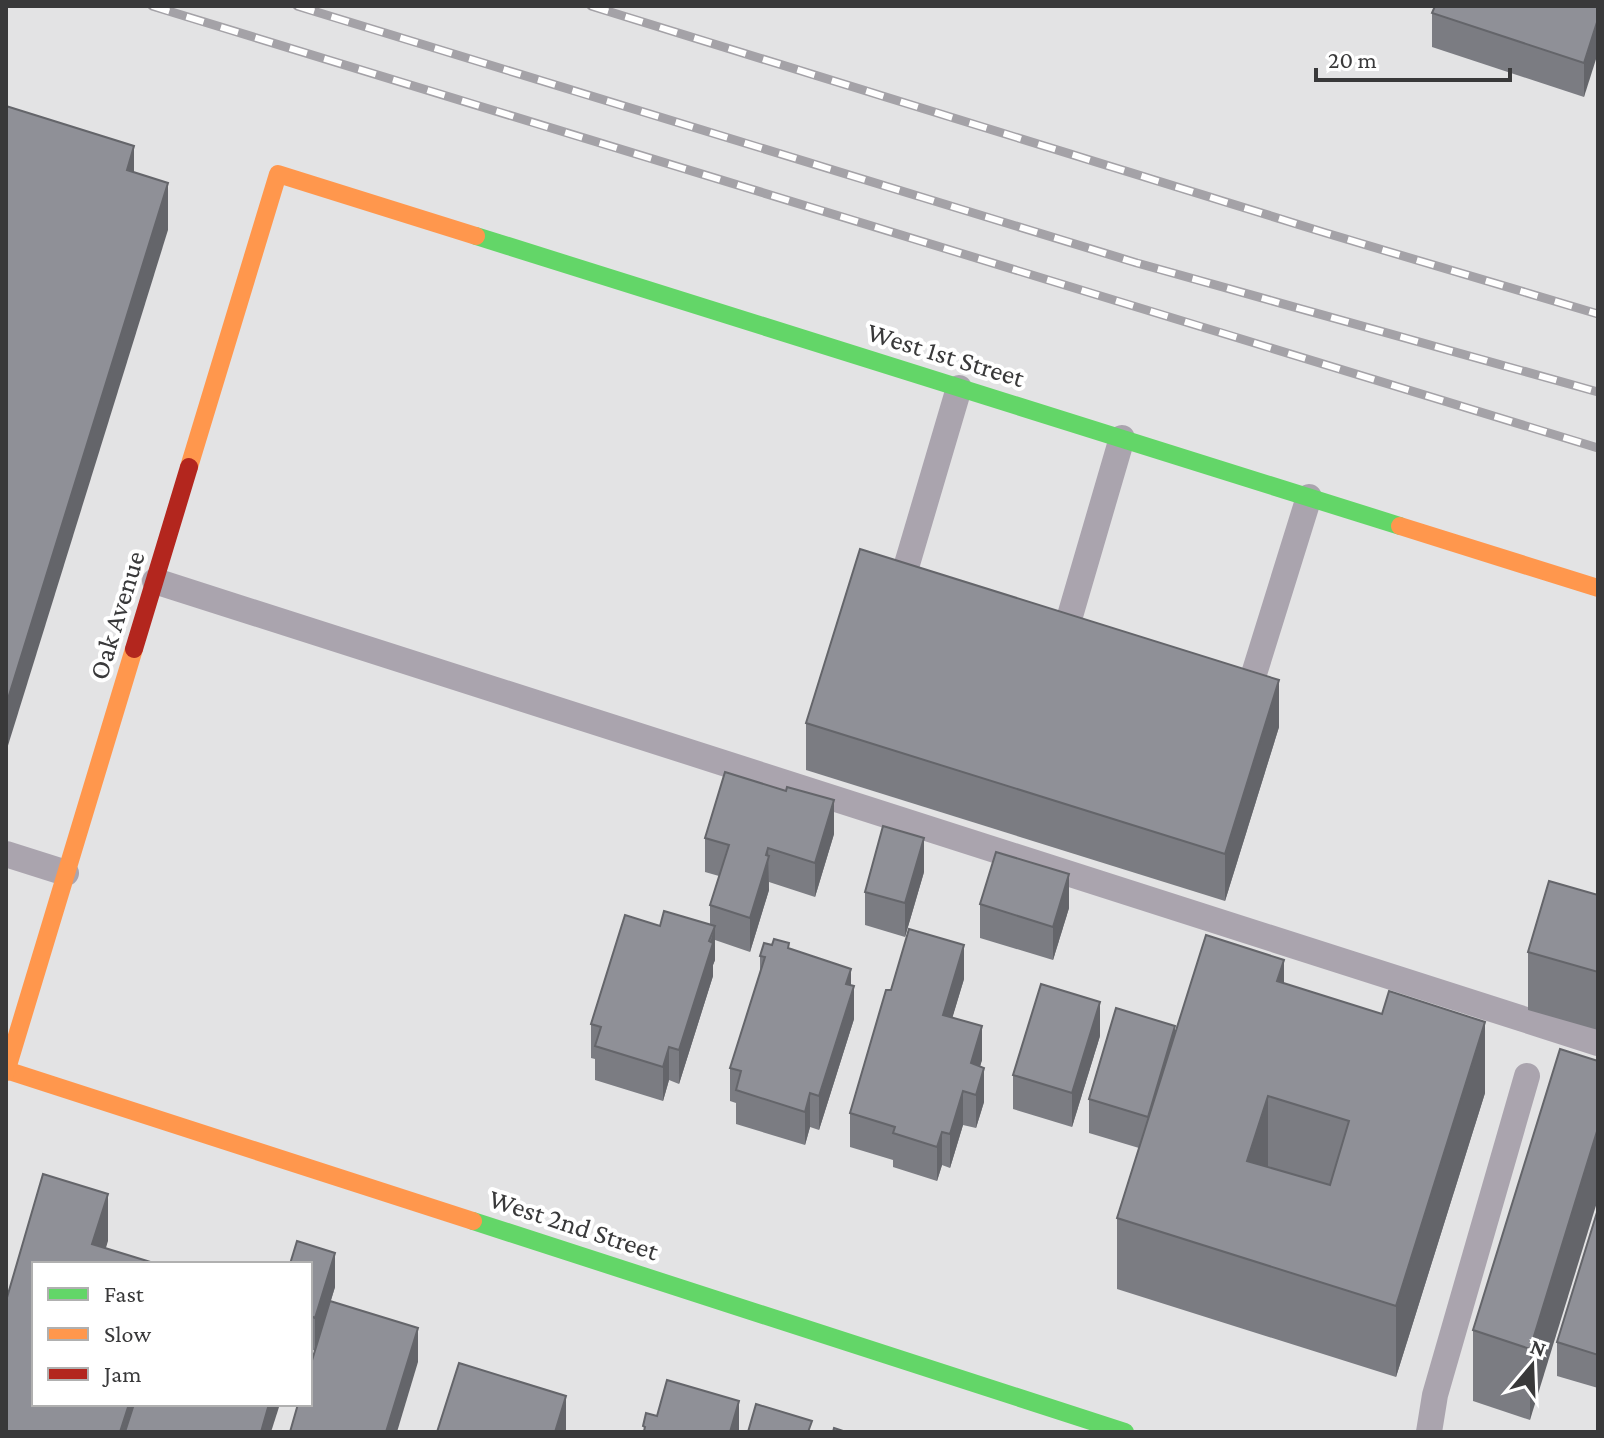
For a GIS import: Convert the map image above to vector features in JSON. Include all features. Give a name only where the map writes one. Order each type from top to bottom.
[{"type":"street","name":"West 1st Street","points":[[278,174],[1598,588]]},
{"type":"street","name":"Oak Avenue","points":[[6,1071],[278,174]]},
{"type":"street","name":"West 2nd Street","points":[[6,1071],[1125,1432]]},
{"type":"lane","points":[[902,581],[959,388]]},
{"type":"lane","points":[[1065,633],[1122,438]]},
{"type":"lane","points":[[1248,693],[1309,497]]},
{"type":"lane","points":[[155,581],[1598,1043]]},
{"type":"lane","points":[[6,854],[66,873]]},
{"type":"lane","points":[[1429,1432],[1435,1395],[1527,1076]]},
{"type":"building","points":[[1435,6],[1598,6],[1598,19],[1584,63],[1432,13]]},
{"type":"building","points":[[6,106],[134,146],[127,170],[168,183],[6,705]]},
{"type":"building","points":[[860,549],[1279,680],[1225,854],[806,723]]},
{"type":"building","points":[[725,772],[786,791],[787,787],[834,800],[815,863],[768,848],[766,855],[769,856],[750,918],[710,905],[729,845],[705,838]]},
{"type":"building","points":[[883,826],[924,838],[905,903],[865,892]]},
{"type":"building","points":[[996,852],[1069,874],[1053,927],[980,904]]},
{"type":"building","points":[[1549,881],[1598,895],[1598,972],[1528,952]]},
{"type":"building","points":[[664,911],[715,926],[709,941],[713,943],[679,1050],[669,1047],[663,1067],[595,1046],[601,1027],[591,1024],[625,915],[660,926]]},
{"type":"building","points":[[909,929],[964,945],[943,1015],[982,1026],[971,1063],[984,1068],[976,1095],[963,1091],[950,1134],[942,1132],[937,1147],[893,1133],[895,1127],[850,1113],[886,990],[891,990]]},
{"type":"building","points":[[1206,935],[1284,960],[1277,981],[1382,1014],[1389,991],[1485,1022],[1396,1306],[1117,1218]],"holes":[[[1268,1096],[1349,1121],[1330,1185],[1247,1161]]]},
{"type":"building","points":[[774,939],[789,943],[788,948],[851,969],[846,984],[854,986],[819,1096],[810,1093],[805,1112],[736,1090],[741,1071],[730,1068],[765,957],[760,956],[764,943],[772,945]]},
{"type":"building","points":[[1041,984],[1100,1002],[1072,1093],[1013,1075]]},
{"type":"building","points":[[1116,1008],[1175,1026],[1148,1117],[1089,1099]]},
{"type":"building","points":[[1560,1049],[1598,1061],[1598,1128],[1530,1349],[1473,1330]]},
{"type":"building","points":[[43,1174],[108,1194],[92,1244],[150,1262],[32,1262],[32,1406],[128,1406],[120,1432],[6,1432],[6,1301]]},
{"type":"building","points":[[1598,1209],[1598,1355],[1557,1342]]},
{"type":"building","points":[[297,1241],[335,1253],[315,1318],[312,1316],[312,1262],[291,1262]]},
{"type":"building","points":[[330,1301],[418,1328],[386,1432],[290,1432],[297,1406],[312,1406],[312,1360]]},
{"type":"building","points":[[459,1363],[566,1396],[555,1432],[437,1432]]},
{"type":"building","points":[[667,1380],[739,1401],[730,1432],[641,1432],[644,1431],[646,1413],[657,1416]]},
{"type":"building","points":[[756,1404],[812,1421],[808,1432],[748,1432]]},
{"type":"building","points":[[133,1406],[268,1406],[261,1432],[125,1432]]},
{"type":"railway","points":[[152,6],[1598,448]]},
{"type":"railway","points":[[297,6],[1137,263],[1598,392]]},
{"type":"railway","points":[[591,6],[1598,314]]},
{"type":"traffic: fast","points":[[476,236],[1400,526]]},
{"type":"traffic: fast","points":[[473,1221],[1125,1432]]},
{"type":"traffic: slow","points":[[189,467],[278,174],[476,236]]},
{"type":"traffic: slow","points":[[1400,526],[1598,588]]},
{"type":"traffic: slow","points":[[6,1072],[134,649]]},
{"type":"traffic: slow","points":[[6,1070],[473,1221]]},
{"type":"traffic: jam","points":[[134,649],[189,467]]}]
